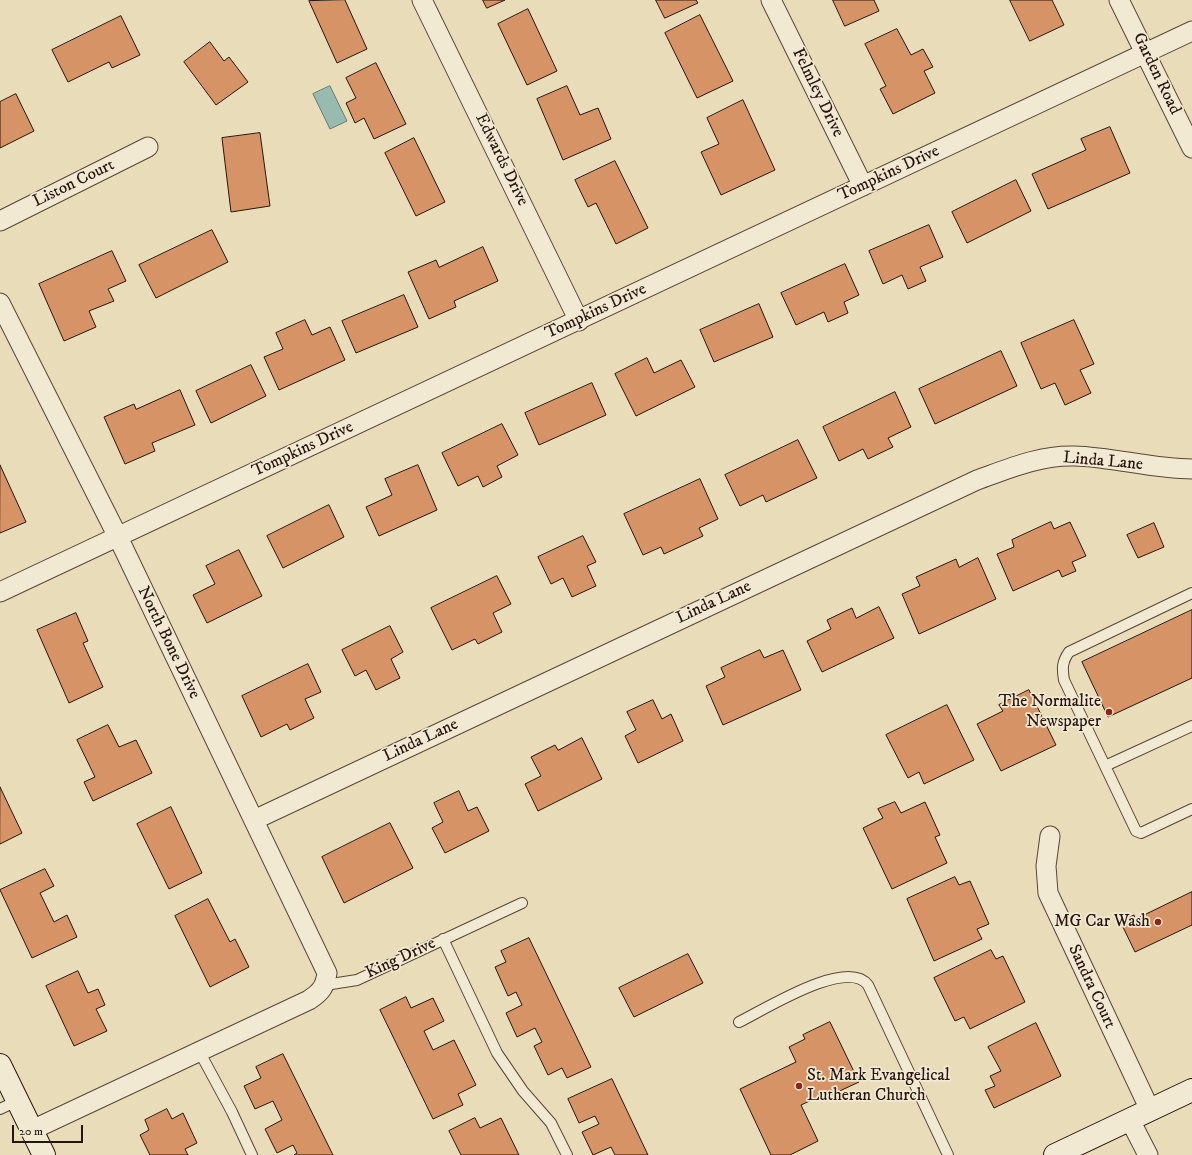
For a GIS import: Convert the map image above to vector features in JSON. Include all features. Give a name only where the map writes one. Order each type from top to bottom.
[{"type":"main road","points":[[0,1065],[9,1105],[32,1130],[44,1155]]},
{"type":"main road","points":[[1055,1155],[1192,1090]]},
{"type":"street","name":"Edwards Drive","points":[[422,0],[579,321]]},
{"type":"street","name":"Felmley Drive","points":[[771,0],[863,186]]},
{"type":"street","name":"Garden Road","points":[[1119,0],[1192,148]]},
{"type":"street","name":"Tompkins Drive","points":[[0,592],[579,321],[1192,31]]},
{"type":"street","name":"Liston Court","points":[[0,221],[148,147]]},
{"type":"street","name":"North Bone Drive","points":[[0,303],[118,537],[327,973],[325,985]]},
{"type":"street","name":"Linda Lane","points":[[254,820],[977,480],[1030,461],[1072,456],[1115,459],[1153,466],[1192,469]]},
{"type":"street","name":"Sandra Court","points":[[1050,836],[1046,866],[1048,894],[1150,1110]]},
{"type":"street","points":[[32,1130],[309,1000],[320,992],[325,985]]},
{"type":"street","points":[[1130,1120],[1148,1155]]},
{"type":"lane","points":[[1192,593],[1069,652],[1063,661],[1062,672],[1064,680],[1136,831],[1141,833],[1192,809]]},
{"type":"lane","points":[[1105,766],[1192,726]]},
{"type":"lane","points":[[443,939],[522,902]]},
{"type":"lane","name":"King Drive","points":[[325,985],[357,980],[443,939],[497,1053],[523,1091],[551,1123],[567,1155]]},
{"type":"lane","points":[[739,1022],[822,981],[840,977],[858,977],[864,979],[948,1155]]},
{"type":"lane","points":[[199,1051],[232,1112],[252,1155]]},
{"type":"water","points":[[330,86],[347,121],[330,129],[313,94]]},
{"type":"building","points":[[345,0],[367,49],[337,63],[309,1]]},
{"type":"building","points":[[483,0],[505,0],[487,8]]},
{"type":"building","points":[[656,0],[696,0],[698,3],[665,18]]},
{"type":"building","points":[[833,0],[874,0],[879,11],[845,26]]},
{"type":"building","points":[[1010,0],[1052,0],[1064,25],[1030,41]]},
{"type":"building","points":[[528,9],[557,71],[527,85],[498,24]]},
{"type":"building","points":[[700,15],[733,81],[697,98],[665,33]]},
{"type":"building","points":[[121,16],[140,55],[112,68],[109,62],[68,82],[52,50]]},
{"type":"building","points":[[897,29],[911,55],[923,49],[933,67],[924,71],[935,93],[893,114],[880,89],[886,86],[865,44]]},
{"type":"building","points":[[210,42],[224,61],[229,57],[248,82],[216,105],[184,62]]},
{"type":"building","points":[[376,63],[406,124],[374,139],[364,118],[355,123],[346,103],[356,98],[346,78]]},
{"type":"building","points":[[567,86],[580,115],[598,108],[611,139],[563,160],[537,99]]},
{"type":"building","points":[[16,94],[34,131],[0,148],[0,102]]},
{"type":"building","points":[[743,100],[775,170],[721,195],[701,152],[719,144],[707,118]]},
{"type":"building","points":[[1110,127],[1130,173],[1048,209],[1032,174],[1086,150],[1081,139]]},
{"type":"building","points":[[260,133],[270,206],[231,212],[222,138]]},
{"type":"building","points":[[414,138],[445,202],[416,216],[385,153]]},
{"type":"building","points":[[615,161],[648,228],[616,244],[596,203],[588,207],[575,180]]},
{"type":"building","points":[[1016,180],[1031,211],[967,243],[952,212]]},
{"type":"building","points":[[929,225],[943,257],[920,267],[926,281],[908,289],[902,275],[883,284],[869,251]]},
{"type":"building","points":[[212,230],[228,262],[156,298],[139,265]]},
{"type":"building","points":[[483,247],[498,281],[454,301],[456,307],[429,319],[408,272],[436,260],[439,267]]},
{"type":"building","points":[[112,251],[126,281],[108,289],[114,301],[89,311],[96,327],[64,341],[39,284]]},
{"type":"building","points":[[845,264],[859,295],[844,302],[848,313],[828,322],[824,312],[796,325],[781,293]]},
{"type":"building","points":[[404,295],[418,327],[356,353],[342,321]]},
{"type":"building","points":[[759,304],[773,337],[714,362],[700,330]]},
{"type":"building","points":[[305,320],[312,335],[330,327],[345,360],[279,390],[264,357],[283,349],[276,333]]},
{"type":"building","points":[[1074,320],[1094,364],[1080,370],[1091,393],[1065,405],[1055,383],[1041,389],[1021,343]]},
{"type":"building","points":[[1001,351],[1017,386],[935,424],[919,389]]},
{"type":"building","points":[[647,358],[654,373],[681,360],[695,387],[636,416],[615,374]]},
{"type":"building","points":[[251,365],[266,396],[211,423],[196,391]]},
{"type":"building","points":[[592,383],[606,415],[539,445],[525,413]]},
{"type":"building","points":[[180,390],[195,425],[152,443],[155,451],[125,464],[104,417],[134,404],[136,409]]},
{"type":"building","points":[[895,392],[911,427],[888,438],[893,447],[868,459],[863,449],[839,461],[823,427]]},
{"type":"building","points":[[502,424],[518,455],[497,466],[502,477],[483,487],[478,476],[458,486],[442,453]]},
{"type":"building","points":[[798,440],[817,478],[766,502],[763,495],[740,506],[725,475]]},
{"type":"building","points":[[0,465],[26,522],[0,533]]},
{"type":"building","points":[[418,465],[437,510],[379,536],[366,507],[392,495],[385,479]]},
{"type":"building","points":[[700,479],[718,519],[699,528],[703,536],[664,554],[661,547],[643,555],[624,514]]},
{"type":"building","points":[[329,505],[344,537],[283,568],[267,536]]},
{"type":"building","points":[[1051,522],[1054,529],[1070,522],[1086,556],[1072,562],[1076,571],[1062,577],[1059,570],[1013,591],[997,554],[1014,547],[1012,540]]},
{"type":"building","points":[[1154,523],[1164,547],[1138,558],[1127,535]]},
{"type":"building","points":[[583,536],[596,562],[587,566],[596,586],[572,597],[563,578],[551,584],[538,557]]},
{"type":"building","points":[[239,550],[262,596],[207,623],[193,595],[215,584],[206,566]]},
{"type":"building","points":[[978,558],[996,599],[919,634],[902,594],[920,586],[916,577],[956,559],[959,567]]},
{"type":"building","points":[[497,576],[511,604],[493,613],[502,632],[478,644],[475,639],[452,650],[431,608]]},
{"type":"building","points":[[879,607],[894,638],[822,672],[807,641],[831,629],[827,620],[852,608],[856,618]]},
{"type":"building","points":[[1192,610],[1192,678],[1108,717],[1082,662]]},
{"type":"building","points":[[76,613],[88,641],[83,643],[103,687],[69,703],[37,630]]},
{"type":"building","points":[[390,626],[403,652],[391,659],[400,678],[376,690],[366,670],[355,676],[342,650]]},
{"type":"building","points":[[760,650],[764,658],[783,650],[801,690],[723,725],[706,686],[725,677],[721,668]]},
{"type":"building","points":[[308,664],[321,692],[305,699],[314,718],[290,730],[287,724],[261,737],[242,696]]},
{"type":"building","points":[[1029,690],[1056,745],[1001,771],[977,724],[1003,711],[999,705]]},
{"type":"building","points":[[653,700],[662,719],[671,714],[683,741],[638,763],[625,736],[636,730],[627,712]]},
{"type":"building","points":[[947,705],[974,760],[924,784],[919,772],[908,778],[886,735]]},
{"type":"building","points":[[108,725],[119,747],[136,740],[152,773],[93,801],[84,782],[95,777],[77,740]]},
{"type":"building","points":[[582,738],[602,779],[538,811],[525,784],[541,776],[531,757],[555,745],[558,750]]},
{"type":"building","points":[[0,787],[22,833],[0,844]]},
{"type":"building","points":[[459,791],[468,811],[477,807],[489,831],[445,853],[432,828],[443,822],[434,803]]},
{"type":"building","points":[[895,802],[901,813],[925,802],[940,835],[935,837],[947,863],[892,889],[863,828],[883,818],[878,809]]},
{"type":"building","points":[[171,807],[202,873],[169,889],[137,824]]},
{"type":"building","points":[[390,823],[413,868],[344,903],[322,857]]},
{"type":"building","points":[[45,869],[54,886],[40,893],[54,922],[67,915],[77,937],[32,958],[0,890]]},
{"type":"building","points":[[955,877],[959,885],[970,881],[989,924],[977,929],[982,939],[934,961],[907,899]]},
{"type":"building","name":"MG Car Wash","points":[[1192,892],[1192,925],[1135,952],[1122,925],[1125,924],[1123,920],[1134,915],[1135,919]]},
{"type":"building","points":[[208,899],[230,942],[235,939],[249,967],[210,987],[175,916]]},
{"type":"building","points":[[529,938],[591,1067],[567,1078],[562,1068],[548,1075],[534,1046],[542,1042],[535,1028],[517,1037],[506,1013],[522,1005],[516,992],[508,996],[495,967],[506,962],[501,951]]},
{"type":"building","points":[[991,950],[996,959],[1003,956],[1025,1002],[970,1029],[964,1017],[955,1021],[934,978]]},
{"type":"building","points":[[688,954],[703,983],[634,1017],[619,988]]},
{"type":"building","points":[[78,971],[88,993],[98,989],[105,1005],[96,1009],[107,1031],[74,1046],[46,986]]},
{"type":"building","points":[[406,997],[411,1008],[433,998],[444,1021],[424,1031],[433,1050],[454,1040],[476,1085],[458,1094],[463,1105],[433,1119],[380,1010]]},
{"type":"building","name":"St. Mark Evangelical Lutheran Church","points":[[830,1022],[859,1082],[831,1095],[829,1092],[801,1105],[818,1141],[790,1155],[771,1155],[740,1089],[796,1062],[789,1047],[805,1039],[803,1035]]},
{"type":"building","points":[[1036,1023],[1061,1076],[994,1108],[985,1090],[995,1086],[990,1076],[1001,1071],[988,1047]]},
{"type":"building","points":[[283,1054],[333,1155],[294,1155],[297,1153],[293,1145],[277,1153],[265,1129],[282,1120],[273,1101],[255,1109],[244,1086],[261,1078],[256,1067]]},
{"type":"building","points":[[612,1079],[648,1155],[615,1155],[611,1147],[593,1155],[582,1132],[599,1124],[595,1116],[579,1123],[568,1099]]},
{"type":"building","points":[[167,1109],[172,1119],[183,1113],[197,1143],[185,1149],[188,1155],[150,1155],[140,1135],[149,1130],[145,1120]]},
{"type":"building","points":[[475,1118],[480,1128],[501,1118],[519,1155],[461,1155],[449,1131]]},
{"type":"place","name":"The Normalite Newspaper","points":[[1109,712]]},
{"type":"place","name":"MG Car Wash","points":[[1158,922]]},
{"type":"place","name":"St. Mark Evangelical Lutheran Church","points":[[799,1086]]}]
